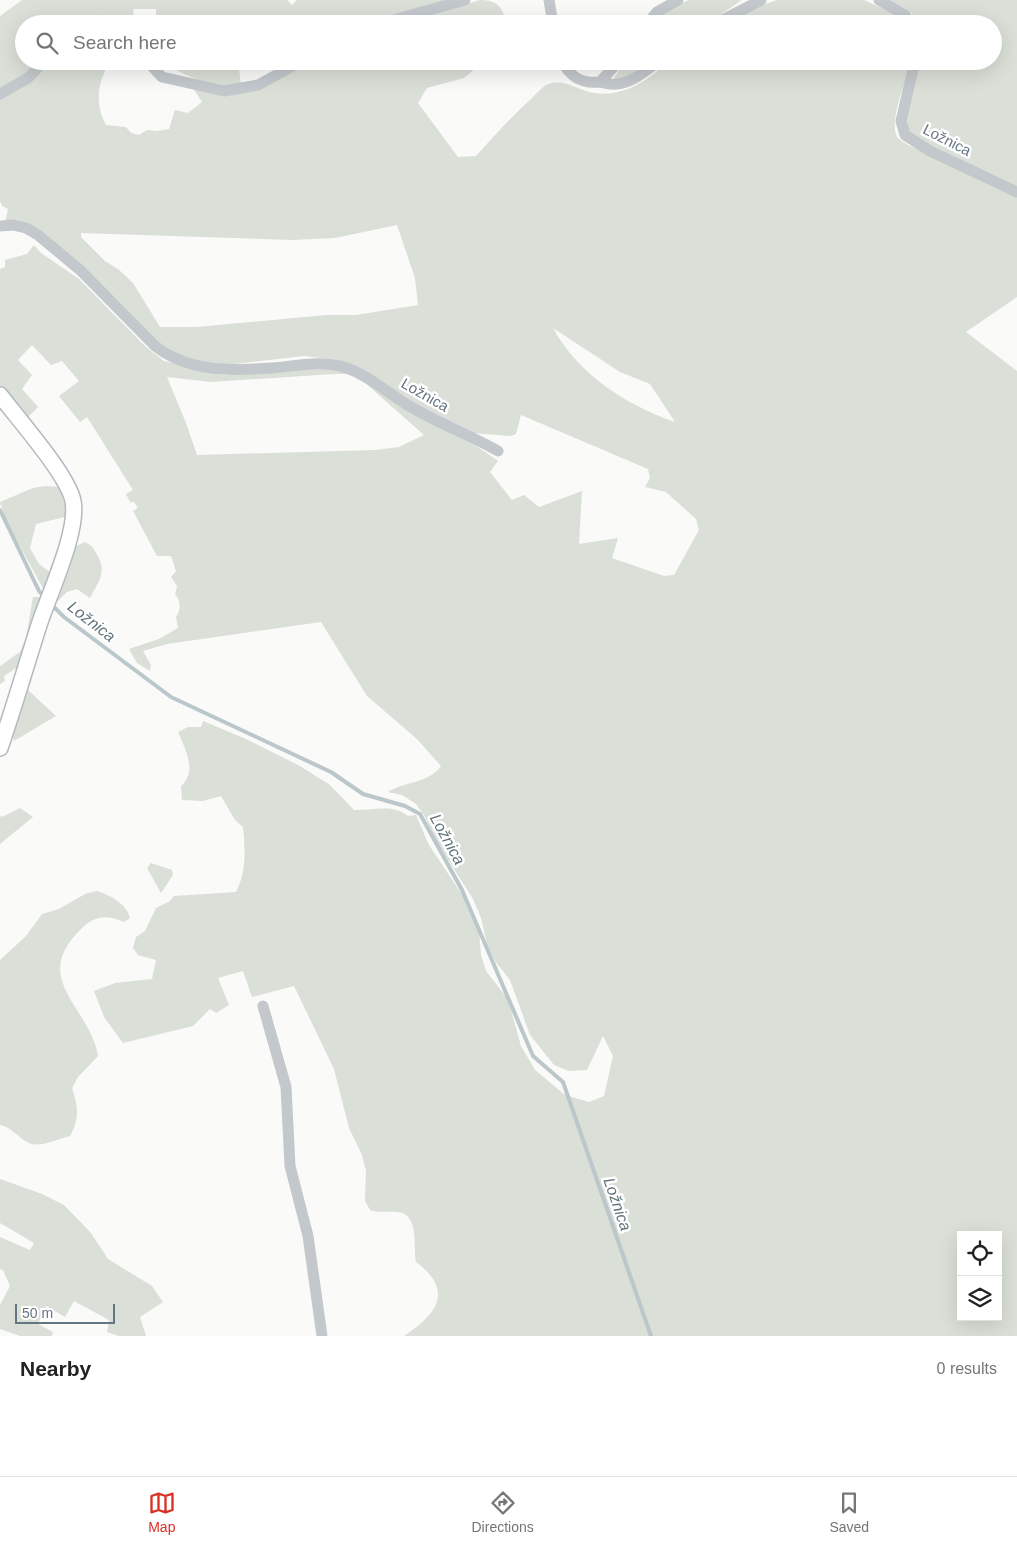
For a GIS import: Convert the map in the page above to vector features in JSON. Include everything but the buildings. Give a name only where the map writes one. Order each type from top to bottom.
[{"type":"street","points":[[411,15],[465,0]]},
{"type":"street","points":[[549,0],[552,15]]},
{"type":"street","points":[[654,15],[678,0]]},
{"type":"street","points":[[732,15],[761,0]]},
{"type":"street","points":[[879,0],[905,15]]},
{"type":"street","points":[[0,94],[28,78],[36,70]]},
{"type":"street","points":[[155,70],[162,77],[224,91],[258,85],[286,70]]},
{"type":"street","points":[[569,70],[573,76],[591,83],[600,82],[613,85],[628,84],[647,70]]},
{"type":"street","points":[[600,82],[611,70]]},
{"type":"street","name":"Ložnica","points":[[913,70],[900,121],[905,135],[930,151],[1017,192]]},
{"type":"street","name":"Ložnica","points":[[0,226],[13,225],[26,228],[38,235],[80,270],[155,346],[178,360],[199,367],[271,368],[324,364],[342,367],[362,374],[406,404],[498,451]]},
{"type":"street","points":[[0,395],[65,480],[74,501],[72,524],[61,566],[39,624],[0,748]]},
{"type":"street","points":[[263,1006],[286,1087],[290,1166],[308,1236],[322,1336]]},
{"type":"shaded area","points":[[22,0],[287,0],[292,5],[297,0],[452,0],[397,15],[156,15],[156,9],[133,9],[134,15],[15,15],[15,70],[32,70],[0,89],[0,16]]},
{"type":"shaded area","points":[[486,0],[495,3],[504,15],[428,15]]},
{"type":"shaded area","points":[[689,0],[742,0],[720,15],[663,15],[669,9]]},
{"type":"shaded area","points":[[777,0],[864,0],[897,15],[740,15],[750,9]]},
{"type":"shaded area","points":[[890,0],[1017,0],[1017,187],[913,138],[906,127],[910,91],[918,70],[1002,70],[1002,15],[913,15]]},
{"type":"shaded area","points":[[41,70],[105,70],[99,95],[102,118],[106,125],[126,127],[131,133],[139,135],[147,130],[169,129],[175,110],[188,113],[202,102],[191,85],[217,94],[296,70],[473,70],[464,78],[427,88],[418,103],[458,157],[476,156],[540,89],[552,83],[564,83],[594,93],[605,94],[635,86],[658,70],[910,70],[896,112],[895,131],[898,138],[908,145],[1017,197],[1017,297],[966,332],[1017,371],[1017,1336],[404,1336],[416,1328],[433,1310],[438,1292],[435,1282],[428,1272],[416,1262],[414,1232],[409,1218],[397,1212],[370,1210],[365,1201],[366,1171],[362,1155],[349,1128],[334,1069],[294,986],[252,997],[243,971],[218,978],[229,1005],[216,1013],[210,1009],[193,1026],[123,1043],[104,1017],[94,991],[115,983],[152,979],[156,960],[138,955],[133,948],[136,937],[145,931],[156,908],[170,901],[174,896],[236,892],[244,868],[243,827],[235,820],[221,796],[203,801],[182,800],[181,786],[189,774],[189,767],[187,753],[178,732],[188,727],[201,727],[203,721],[246,739],[300,766],[330,785],[354,810],[382,808],[402,812],[408,816],[416,815],[429,845],[467,902],[479,931],[481,955],[486,971],[508,999],[521,1046],[535,1070],[565,1095],[589,1102],[604,1096],[613,1056],[603,1036],[587,1070],[569,1071],[554,1065],[530,1035],[510,980],[495,961],[487,944],[481,918],[473,899],[435,839],[424,815],[416,804],[402,795],[388,792],[430,776],[441,766],[417,739],[367,696],[321,622],[167,644],[143,651],[151,665],[150,671],[137,663],[129,649],[159,639],[178,628],[176,617],[180,606],[175,594],[177,586],[171,577],[176,571],[171,556],[157,556],[133,511],[138,508],[134,502],[130,502],[126,494],[133,490],[87,417],[80,422],[59,396],[79,381],[62,361],[51,365],[32,345],[18,360],[32,375],[22,389],[38,407],[28,417],[0,385],[0,269],[5,267],[5,260],[27,254],[34,245],[41,253],[79,279],[146,347],[164,361],[224,375],[301,367],[344,370],[351,374],[211,382],[167,377],[197,455],[375,450],[399,447],[424,435],[362,380],[478,447],[498,461],[490,472],[512,500],[524,495],[539,507],[582,491],[579,544],[618,538],[612,558],[664,576],[674,575],[699,530],[696,519],[666,492],[645,487],[650,478],[648,469],[521,415],[516,434],[511,436],[473,433],[413,404],[360,368],[337,360],[304,356],[217,366],[169,354],[40,231],[25,222],[5,222],[8,209],[2,206],[0,201],[0,97]],"holes":[[[397,225],[415,278],[418,305],[356,315],[326,315],[196,327],[160,327],[133,283],[118,269],[105,261],[81,237],[81,233],[292,240],[335,238]],[[553,328],[620,372],[650,384],[675,422],[639,407],[605,386],[576,360],[563,345]]]},
{"type":"shaded area","points":[[176,70],[239,70],[241,85],[215,85]]},
{"type":"shaded area","points":[[619,70],[638,70],[620,81],[614,78]]},
{"type":"shaded area","points":[[45,486],[60,487],[66,510],[65,517],[36,524],[30,548],[39,564],[51,573],[45,592],[5,519],[0,502],[33,488]]},
{"type":"shaded area","points":[[85,542],[93,548],[100,560],[102,571],[99,581],[90,598],[77,589],[67,592],[57,602],[76,546]]},
{"type":"shaded area","points":[[33,597],[43,597],[21,665],[4,676],[5,681],[0,684],[0,666],[20,652],[26,638]]},
{"type":"shaded area","points":[[28,690],[56,716],[14,741],[13,736]]},
{"type":"shaded area","points":[[20,808],[33,817],[0,844],[0,815],[2,817]]},
{"type":"shaded area","points":[[151,863],[172,870],[173,875],[161,893],[147,868]]},
{"type":"shaded area","points":[[97,891],[121,904],[130,918],[124,922],[107,917],[97,919],[82,928],[67,946],[61,963],[61,978],[67,993],[93,1038],[98,1056],[78,1077],[72,1088],[76,1101],[77,1118],[70,1136],[42,1144],[32,1144],[23,1140],[8,1128],[0,1125],[0,960],[26,936],[42,914],[59,909],[85,894]]},
{"type":"shaded area","points":[[0,1179],[42,1194],[64,1205],[91,1233],[108,1259],[152,1286],[163,1302],[140,1317],[146,1336],[119,1336],[107,1332],[109,1320],[74,1301],[65,1317],[46,1306],[38,1324],[53,1332],[52,1336],[20,1336],[0,1329],[0,1305],[10,1286],[3,1270],[0,1269],[0,1237],[30,1250],[34,1243],[0,1223]]},
{"type":"waterway","name":"Ložnica","points":[[0,510],[39,591],[45,598]]},
{"type":"waterway","name":"Ložnica","points":[[50,603],[64,617],[171,697],[331,772],[363,794],[405,806],[420,814],[462,890],[533,1056],[563,1082],[651,1336]]}]
